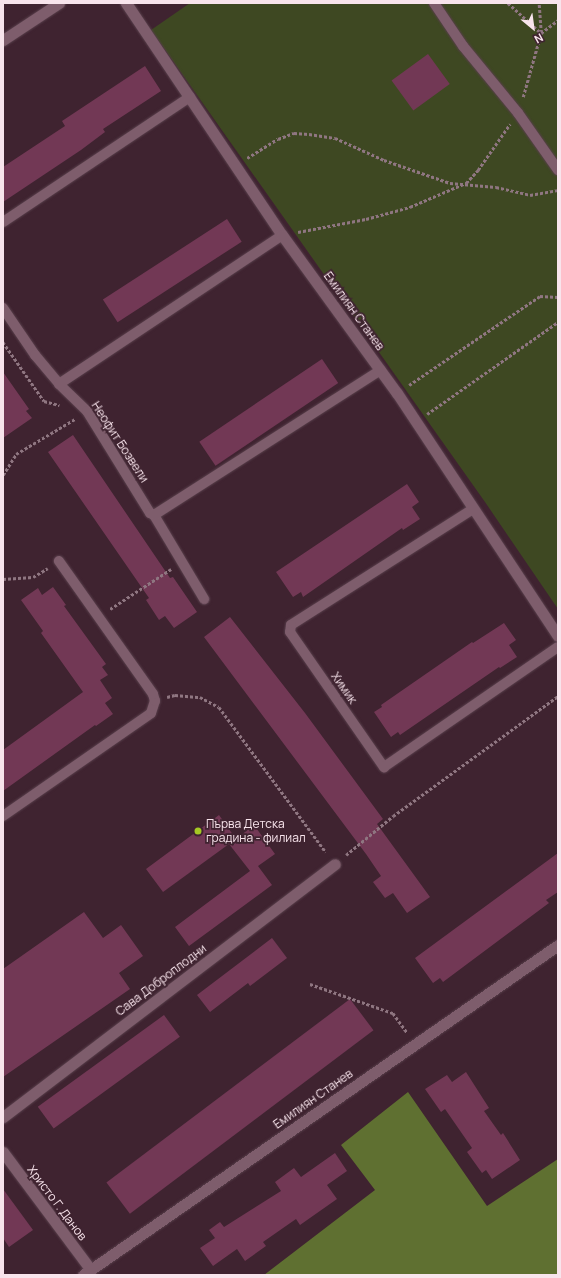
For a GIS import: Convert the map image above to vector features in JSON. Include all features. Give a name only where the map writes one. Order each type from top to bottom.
[{"type":"street","points":[[3,40],[59,3]]},
{"type":"street","name":"Емилиян Станев","points":[[126,3],[282,235],[397,393],[558,636]]},
{"type":"street","name":"Сава Доброплодни","points":[[3,1117],[334,864]]},
{"type":"street","name":"Емилиян Станев","points":[[87,1272],[558,945]]},
{"type":"street","name":"Христо Г. Данов","points":[[3,1152],[87,1272]]},
{"type":"lane","points":[[434,3],[463,46],[518,113],[558,170]]},
{"type":"lane","points":[[3,222],[190,97]]},
{"type":"lane","points":[[59,384],[282,235]]},
{"type":"lane","name":"Неофит Бозвели","points":[[3,308],[35,355],[59,384],[87,411],[150,513],[154,515],[204,599]]},
{"type":"lane","points":[[154,515],[381,370]]},
{"type":"lane","name":"Химик","points":[[473,509],[291,625],[290,632],[384,767],[558,647]]},
{"type":"lane","points":[[3,816],[151,713],[155,701],[152,694],[58,561]]},
{"type":"path","points":[[508,3],[541,33]]},
{"type":"path","points":[[282,235],[366,219],[410,207],[466,183],[478,170],[518,113],[541,33],[539,3]]},
{"type":"path","points":[[541,33],[558,22]]},
{"type":"path","points":[[236,165],[278,139],[294,134],[309,134],[335,138],[384,160],[450,183],[466,183],[496,187],[530,195],[558,190]]},
{"type":"path","points":[[397,393],[540,296],[558,297]]},
{"type":"path","points":[[416,422],[558,322]]},
{"type":"path","points":[[3,475],[16,454],[87,411]]},
{"type":"path","points":[[3,579],[33,578],[58,561]]},
{"type":"path","points":[[98,617],[182,562]]},
{"type":"path","points":[[155,701],[175,695],[200,697],[219,707],[334,864],[393,816],[558,696]]},
{"type":"path","points":[[310,984],[393,1013],[416,1043]]},
{"type":"green space","points":[[190,3],[558,3],[558,609],[485,502],[151,30]]},
{"type":"green space","points":[[408,1092],[487,1206],[558,1159],[558,1275],[264,1275],[375,1190],[341,1145]]},
{"type":"building","points":[[428,54],[450,84],[413,110],[392,80]]},
{"type":"building","points":[[145,66],[161,91],[103,129],[105,132],[81,150],[3,202],[3,167],[65,126],[62,121]]},
{"type":"building","points":[[227,219],[242,242],[118,322],[103,300]]},
{"type":"building","points":[[322,359],[338,383],[216,466],[199,442]]},
{"type":"building","points":[[3,372],[29,409],[26,411],[32,418],[3,438]]},
{"type":"building","points":[[73,435],[170,578],[173,577],[197,612],[174,628],[165,616],[159,620],[146,600],[149,598],[48,452]]},
{"type":"building","points":[[407,484],[419,502],[412,507],[420,519],[403,530],[402,528],[303,597],[301,592],[293,597],[276,572]]},
{"type":"building","points":[[53,587],[66,605],[64,606],[106,664],[102,667],[108,675],[100,680],[112,698],[105,703],[113,714],[96,726],[95,725],[3,791],[3,750],[83,692],[41,633],[43,631],[21,600],[38,588],[42,595]]},
{"type":"building","points":[[230,617],[305,713],[383,819],[377,824],[430,897],[407,913],[393,893],[385,898],[373,882],[381,876],[366,854],[204,637]]},
{"type":"building","points":[[504,623],[516,640],[509,645],[517,657],[500,668],[499,667],[400,735],[398,732],[391,737],[374,712],[382,707],[381,705],[472,642],[473,643]]},
{"type":"building","points":[[219,815],[236,839],[254,825],[275,854],[258,866],[272,885],[189,946],[175,927],[250,871],[229,844],[163,892],[146,869]]},
{"type":"building","points":[[558,853],[558,892],[546,900],[549,903],[443,982],[440,978],[433,983],[415,958]]},
{"type":"building","points":[[84,912],[103,938],[121,925],[143,956],[119,973],[130,989],[3,1077],[3,969]]},
{"type":"building","points":[[272,938],[287,958],[250,986],[248,983],[210,1012],[197,995]]},
{"type":"building","points":[[350,999],[373,1030],[130,1214],[106,1183]]},
{"type":"building","points":[[164,1015],[180,1037],[54,1129],[38,1107]]},
{"type":"building","points":[[466,1072],[489,1108],[484,1111],[501,1135],[503,1133],[520,1160],[492,1179],[486,1170],[482,1173],[467,1152],[472,1148],[445,1109],[441,1112],[425,1089],[447,1075],[452,1082]]},
{"type":"building","points":[[335,1153],[347,1171],[327,1185],[337,1199],[300,1225],[296,1219],[263,1242],[266,1246],[245,1261],[237,1249],[213,1266],[200,1248],[215,1238],[209,1230],[220,1222],[224,1227],[281,1191],[275,1182],[294,1168],[301,1177]]},
{"type":"building","points":[[3,1189],[33,1230],[9,1247],[3,1238]]},
{"type":"place","name":"Първа Детска градина - филиал","points":[[198,831]]}]
